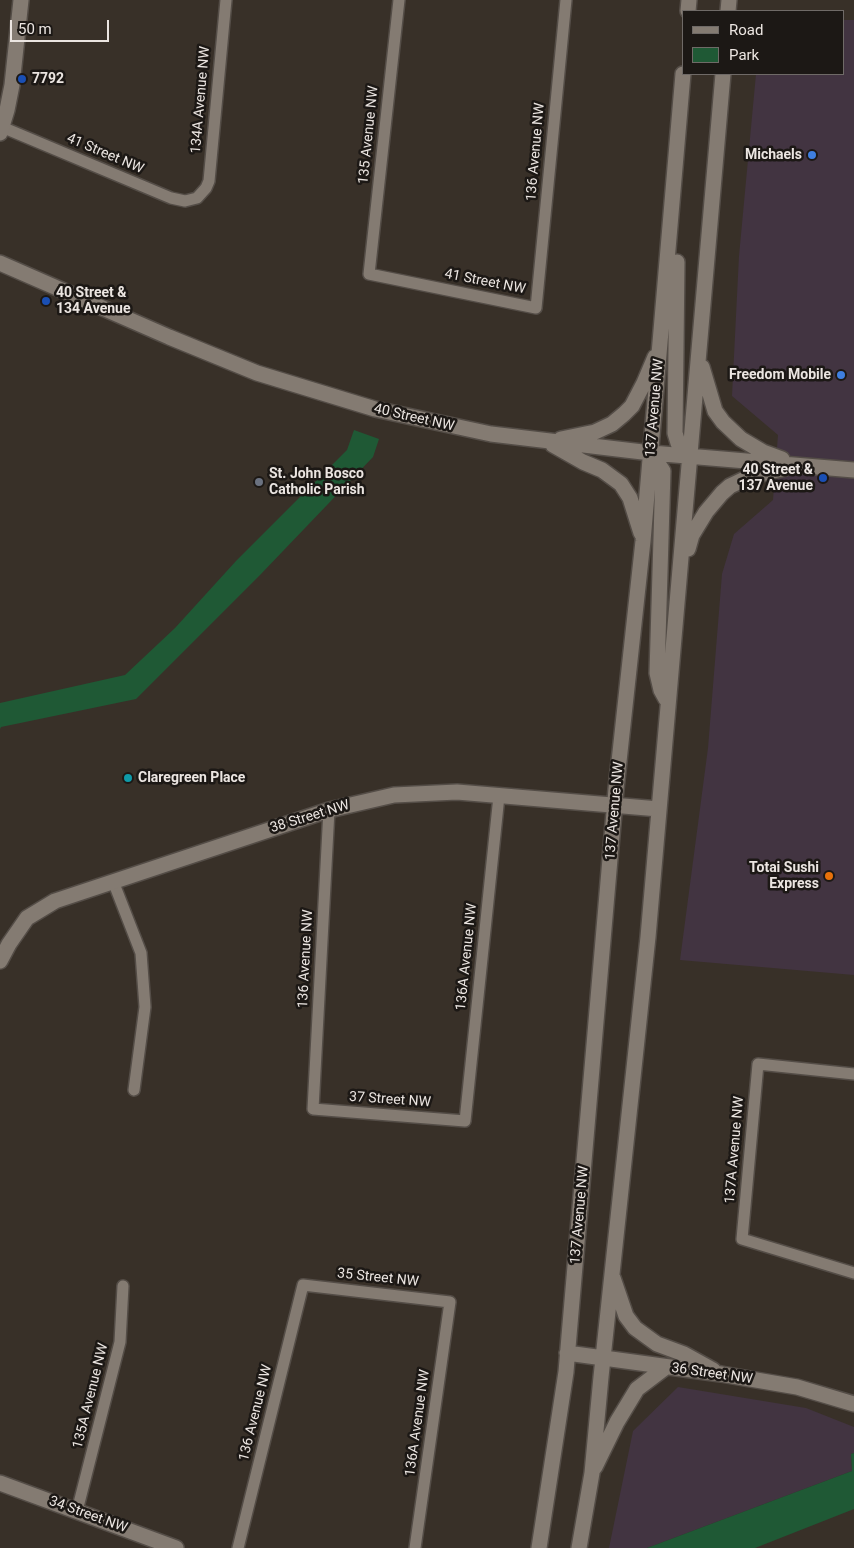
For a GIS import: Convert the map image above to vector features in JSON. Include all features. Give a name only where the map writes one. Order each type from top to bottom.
[{"type":"main road","points":[[1,130],[12,85],[21,0]]},
{"type":"main road","name":"137 Avenue NW","points":[[539,1548],[567,1354],[615,806],[651,453],[683,75]]},
{"type":"main road","points":[[580,1548],[592,1473],[648,936],[723,75]]},
{"type":"main road","points":[[674,196],[677,226],[675,433],[678,443],[690,455]]},
{"type":"main road","name":"40 Street NW","points":[[0,263],[169,337],[258,373],[384,412],[470,431],[548,442],[651,453],[854,470]]},
{"type":"main road","points":[[548,442],[596,432],[612,424],[624,414],[632,406],[644,384],[660,347]]},
{"type":"main road","points":[[699,354],[714,411],[723,422],[741,439],[763,452],[797,465]]},
{"type":"main road","points":[[548,442],[583,462],[602,470],[621,484],[630,498],[643,541]]},
{"type":"main road","points":[[651,453],[663,471],[657,673],[661,690],[667,702]]},
{"type":"main road","points":[[680,574],[692,535],[706,512],[722,493],[730,486],[749,477],[797,465]]},
{"type":"main road","name":"38 Street NW","points":[[0,961],[8,944],[27,918],[55,901],[329,810],[394,795],[457,792],[659,809]]},
{"type":"main road","points":[[612,1273],[626,1316],[635,1328],[657,1344],[684,1354],[721,1374]]},
{"type":"main road","name":"36 Street NW","points":[[567,1354],[721,1374],[797,1387],[854,1404]]},
{"type":"main road","points":[[592,1473],[617,1422],[637,1389],[666,1367]]},
{"type":"main road","name":"34 Street NW","points":[[0,1483],[176,1548]]},
{"type":"street","name":"134A Avenue NW","points":[[197,198],[206,188],[209,181],[226,0]]},
{"type":"street","name":"135 Avenue NW","points":[[370,274],[399,0]]},
{"type":"street","name":"136 Avenue NW","points":[[536,308],[566,0]]},
{"type":"street","name":"41 Street NW","points":[[1,130],[171,198],[185,201],[197,198]]},
{"type":"street","name":"41 Street NW","points":[[370,274],[536,308]]},
{"type":"street","name":"136A Avenue NW","points":[[465,1120],[499,796]]},
{"type":"street","name":"136 Avenue NW","points":[[313,1109],[329,810]]},
{"type":"street","points":[[113,881],[141,953],[145,1008],[134,1090]]},
{"type":"street","name":"137A Avenue NW","points":[[854,1074],[758,1064],[742,1239],[854,1273]]},
{"type":"street","name":"37 Street NW","points":[[313,1109],[465,1120]]},
{"type":"street","name":"136 Avenue NW","points":[[238,1548],[303,1285]]},
{"type":"street","name":"35 Street NW","points":[[303,1285],[450,1302]]},
{"type":"street","name":"135A Avenue NW","points":[[77,1511],[120,1342],[122,1286]]},
{"type":"street","name":"136A Avenue NW","points":[[415,1548],[450,1302]]},
{"type":"shaded area","points":[[844,20],[854,20],[854,975],[680,960],[708,748],[722,574],[734,534],[773,500],[778,435],[732,396],[739,256],[756,75],[844,75]]},
{"type":"shaded area","points":[[678,1387],[806,1408],[854,1427],[854,1453],[851,1454],[852,1471],[647,1548],[609,1548],[633,1431]]},
{"type":"green space","points":[[354,430],[379,439],[373,457],[261,574],[136,699],[1,727],[0,729],[0,703],[125,675],[175,628],[236,561],[347,450]]},
{"type":"green space","points":[[854,1453],[854,1509],[755,1548],[647,1548],[852,1471],[851,1454]]},
{"type":"place","name":"7792","points":[[22,79]]},
{"type":"place","name":"Michaels","points":[[812,155]]},
{"type":"place","name":"40 Street & 134 Avenue","points":[[46,301]]},
{"type":"place","name":"Freedom Mobile","points":[[841,375]]},
{"type":"place","name":"40 Street & 137 Avenue","points":[[823,478]]},
{"type":"place","name":"St. John Bosco Catholic Parish","points":[[259,482]]},
{"type":"place","name":"Claregreen Place","points":[[128,778]]},
{"type":"place","name":"Totai Sushi Express","points":[[829,876]]}]
